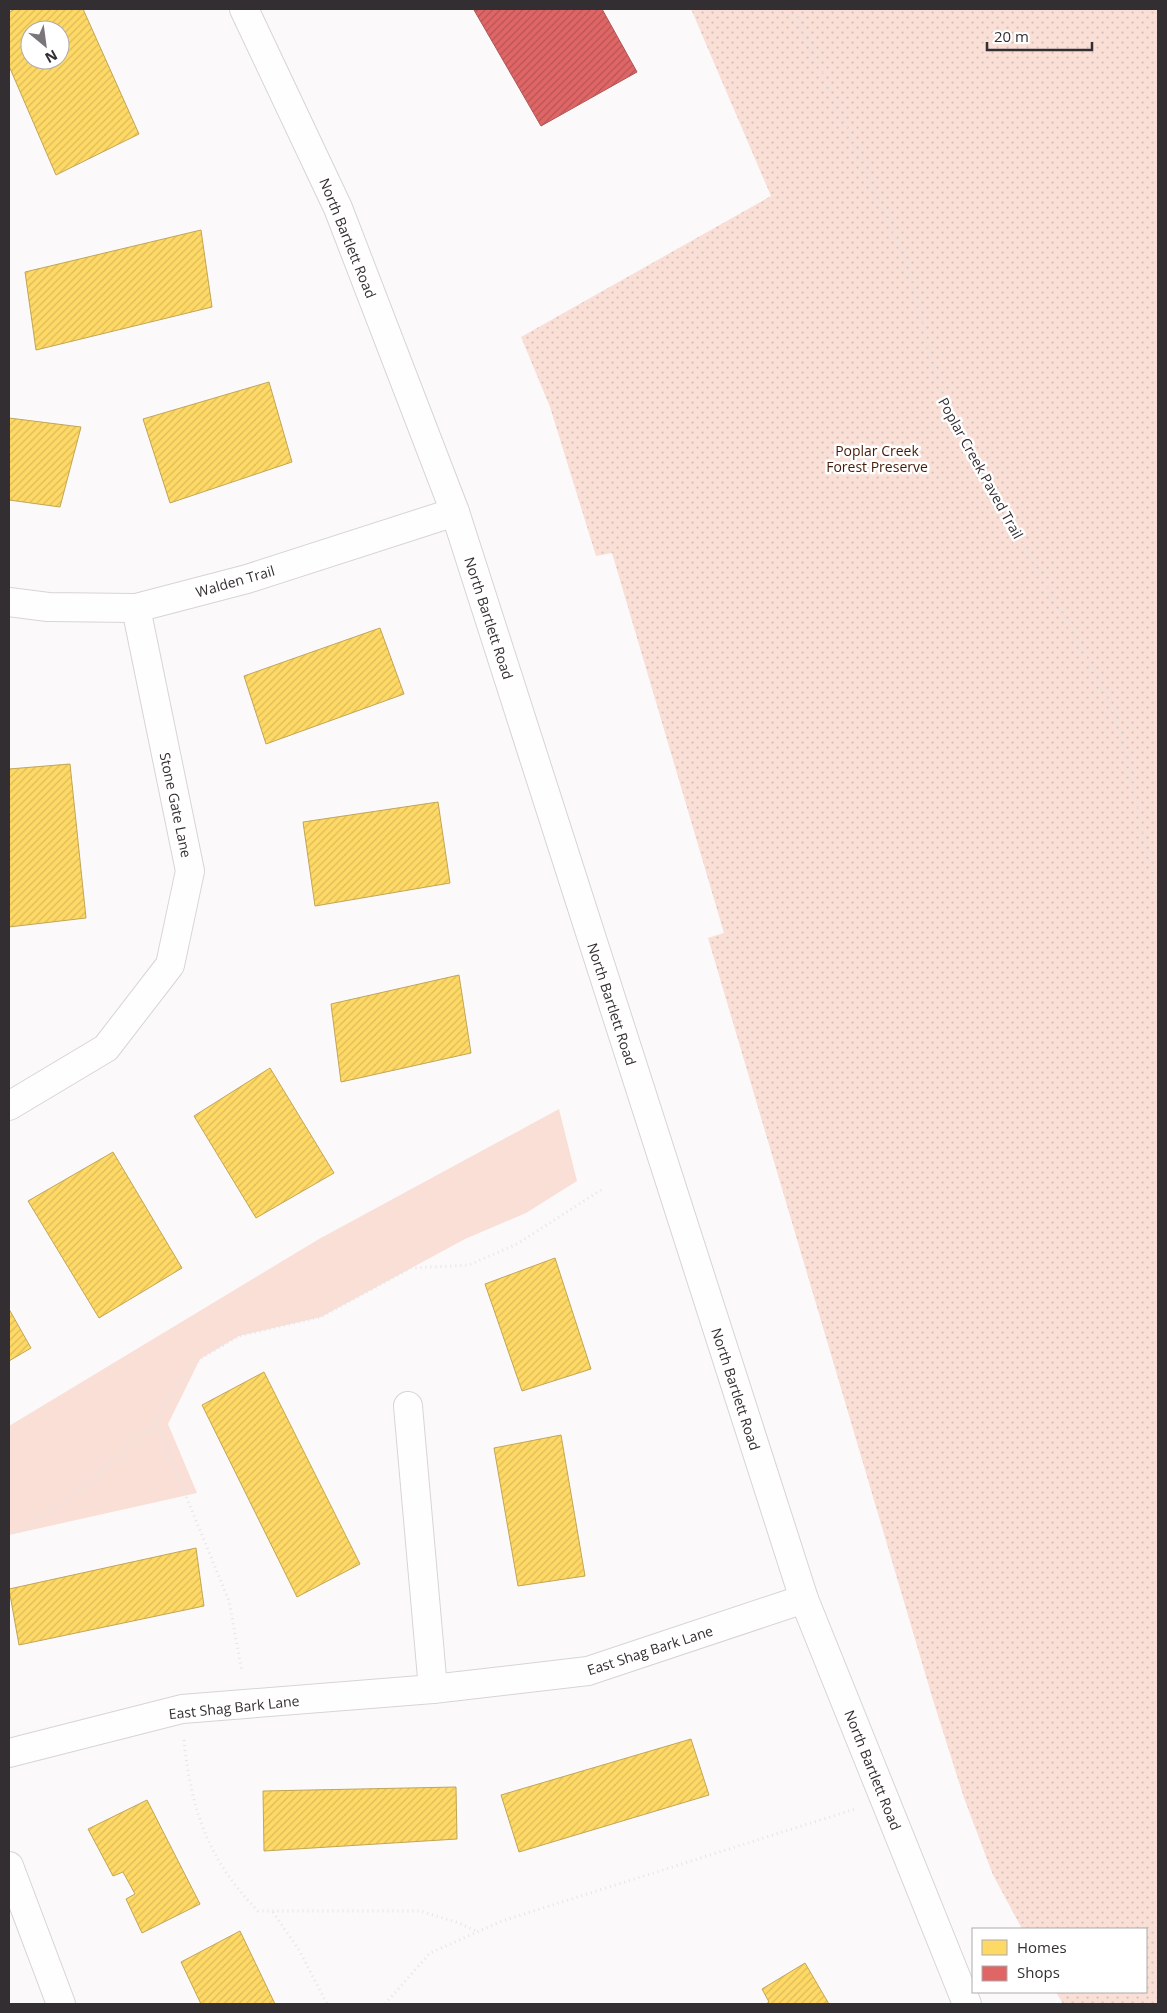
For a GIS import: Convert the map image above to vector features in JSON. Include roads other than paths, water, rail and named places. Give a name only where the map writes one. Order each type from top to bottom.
[{"type":"street","name":"North Bartlett Road","points":[[244,9],[338,208],[455,512],[804,1599],[967,2004]]},
{"type":"street","name":"Walden Trail","points":[[9,602],[48,607],[136,608],[247,579],[455,512]]},
{"type":"street","name":"Stone Gate Lane","points":[[9,1106],[106,1048],[170,964],[190,871],[136,608]]},
{"type":"street","points":[[408,1406],[433,1689]]},
{"type":"street","name":"East Shag Bark Lane","points":[[9,1752],[182,1709],[433,1689],[588,1671],[804,1599]]},
{"type":"street","points":[[9,1866],[61,2004]]},
{"type":"park label","name":"Poplar Creek Forest Preserve","points":[[877,458]]}]
